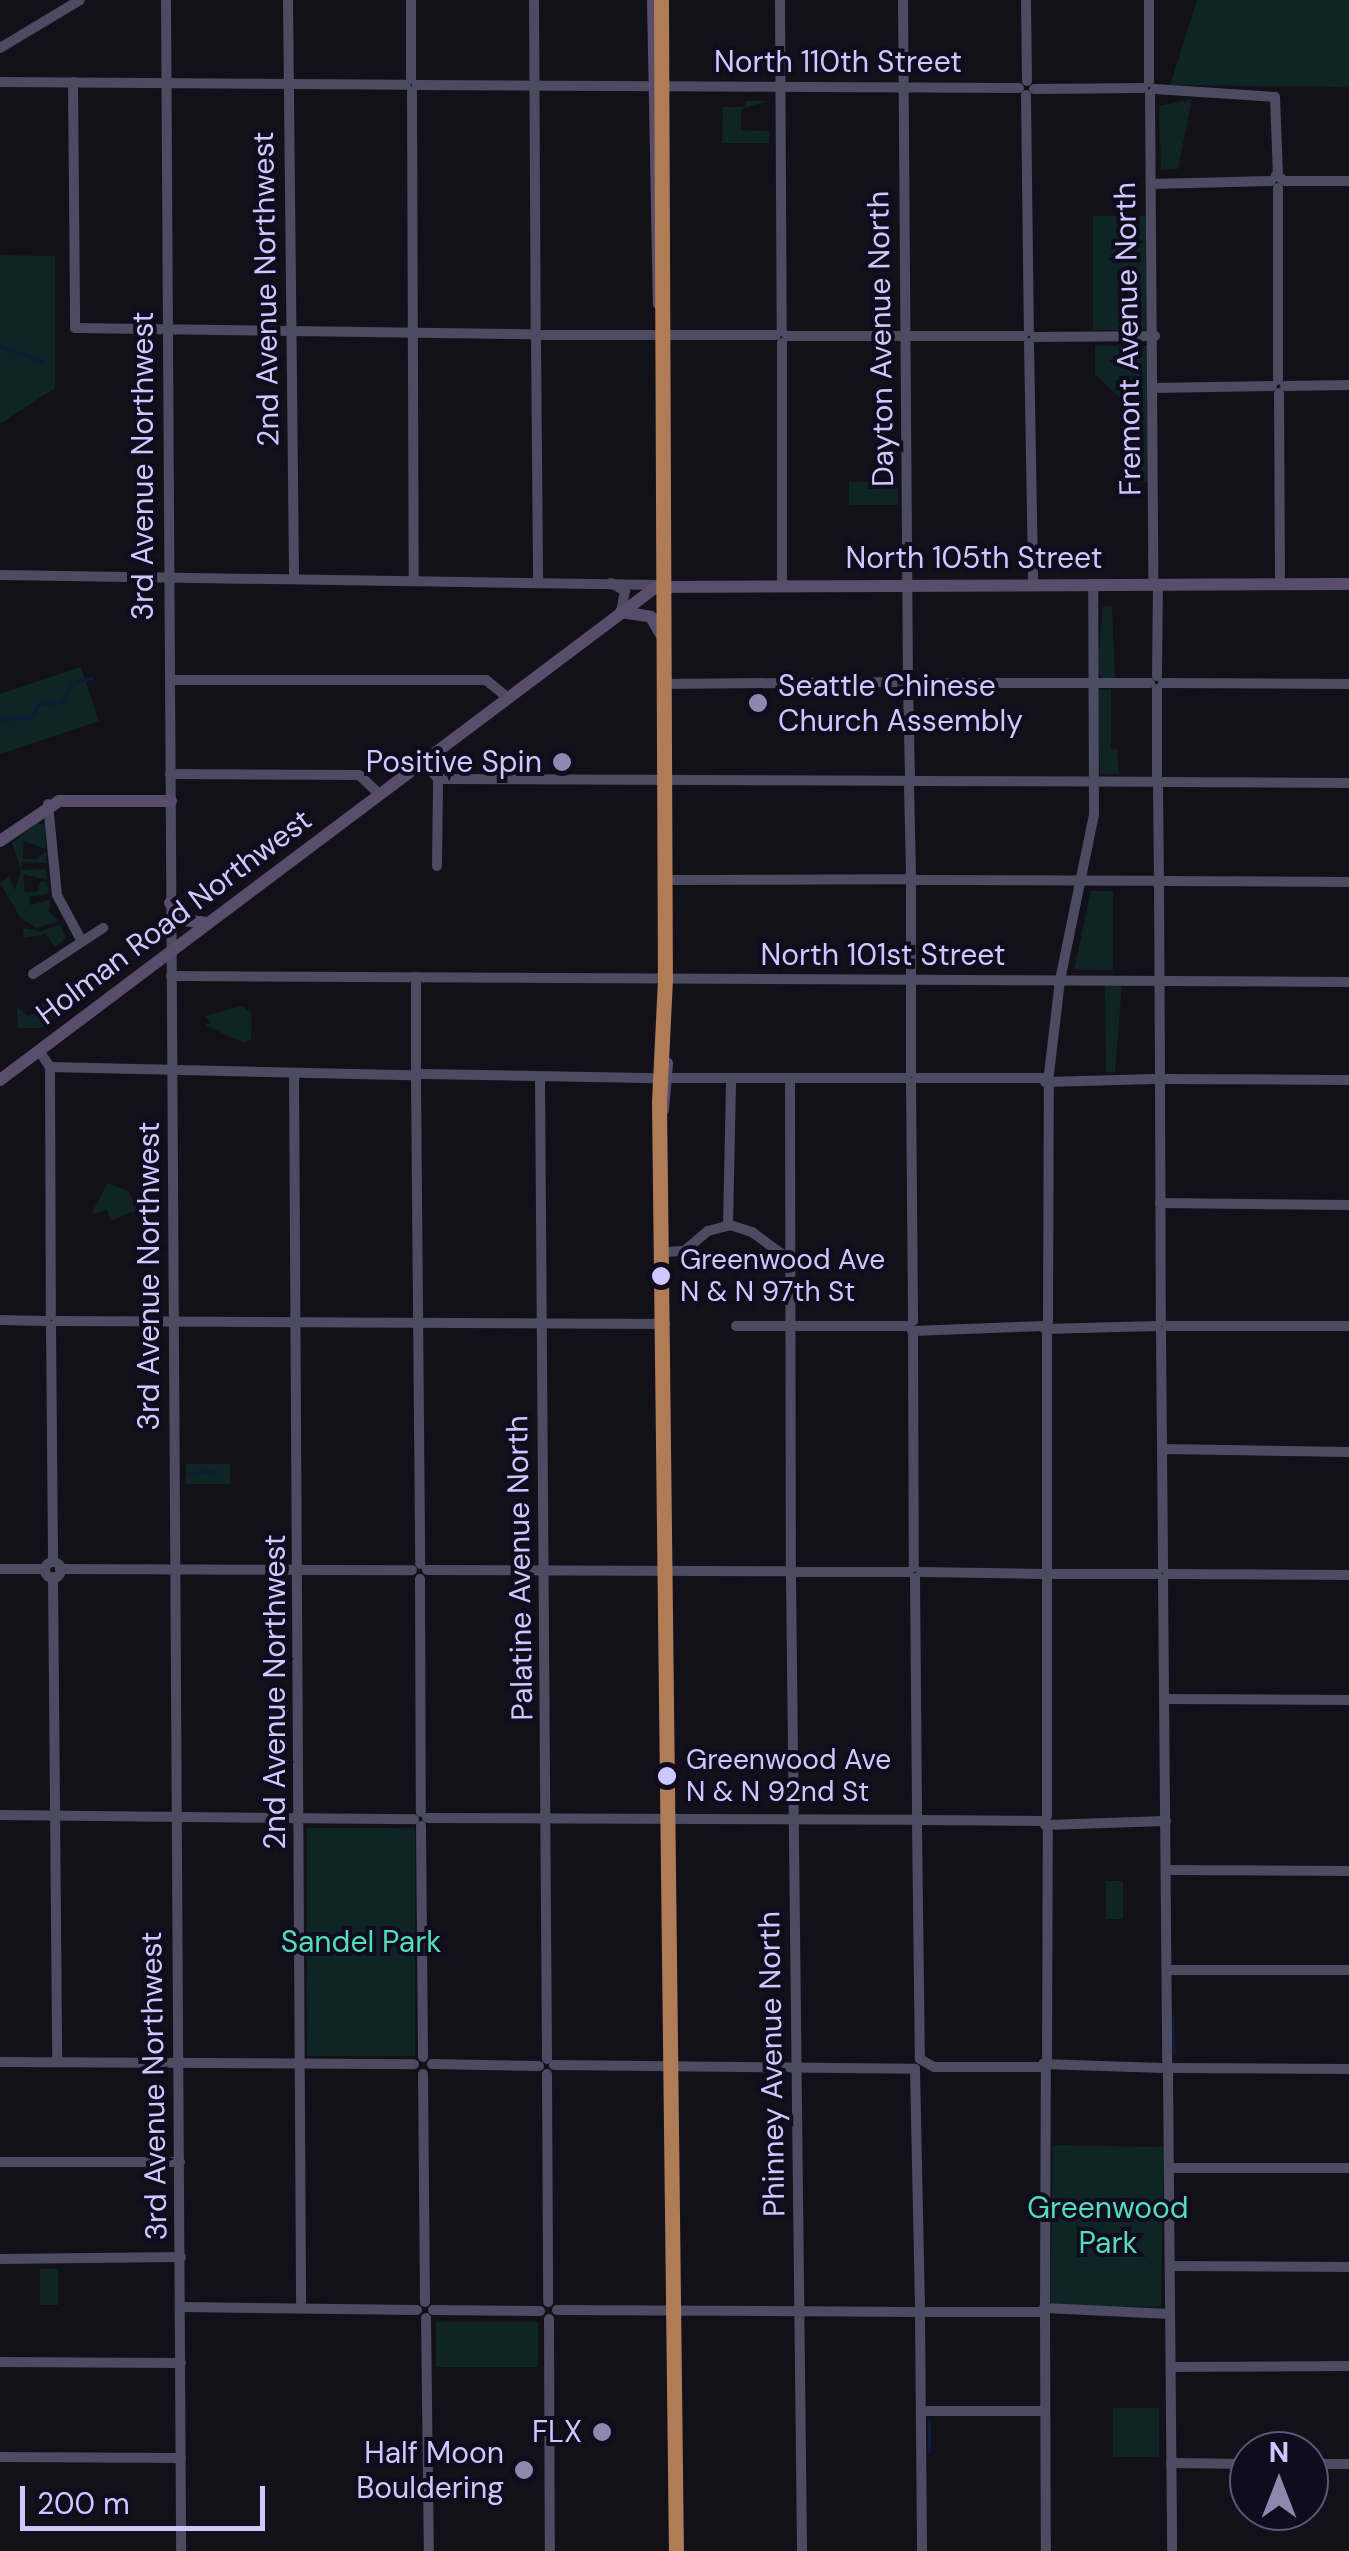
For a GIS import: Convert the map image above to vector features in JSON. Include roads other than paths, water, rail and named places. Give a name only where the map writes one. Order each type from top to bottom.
[{"type":"main road","points":[[653,0],[663,638],[667,1818],[676,2551]]},
{"type":"main road","points":[[656,43],[661,0]]},
{"type":"main road","name":"North 105th Street","points":[[662,585],[1349,584]]},
{"type":"main road","name":"Holman Road Northwest","points":[[0,1080],[620,612],[662,585]]},
{"type":"main road","points":[[620,612],[651,617],[663,638]]},
{"type":"main road","points":[[0,842],[48,804],[171,801]]},
{"type":"main road","points":[[170,903],[183,920],[207,923]]},
{"type":"street","points":[[0,48],[80,0]]},
{"type":"street","name":"3rd Avenue Northwest","points":[[166,0],[182,2551]]},
{"type":"street","name":"2nd Avenue Northwest","points":[[288,0],[294,577]]},
{"type":"street","points":[[410,0],[414,578]]},
{"type":"street","points":[[534,0],[538,580]]},
{"type":"street","points":[[780,0],[782,582]]},
{"type":"street","name":"Dayton Avenue North","points":[[903,0],[922,2551]]},
{"type":"street","points":[[1026,0],[1033,584]]},
{"type":"street","name":"Fremont Avenue North","points":[[1149,0],[1172,2551]]},
{"type":"street","name":"North 110th Street","points":[[0,82],[1149,88],[1275,97],[1278,181]]},
{"type":"street","points":[[72,82],[74,328],[536,335],[1155,336]]},
{"type":"street","points":[[1278,181],[1280,584]]},
{"type":"street","points":[[1152,184],[1349,181]]},
{"type":"street","points":[[1154,388],[1349,385]]},
{"type":"street","name":"North 105th Street","points":[[0,575],[414,578],[662,585]]},
{"type":"street","points":[[600,581],[624,589],[620,612]]},
{"type":"street","points":[[1046,2551],[1048,1079],[1060,980],[1085,880],[1094,782],[1093,584]]},
{"type":"street","points":[[170,680],[486,680],[507,697]]},
{"type":"street","points":[[663,684],[1349,684]]},
{"type":"street","points":[[423,760],[438,779],[437,866]]},
{"type":"street","points":[[170,774],[359,775],[378,794]]},
{"type":"street","points":[[438,779],[1349,783]]},
{"type":"street","points":[[48,804],[57,894],[80,938]]},
{"type":"street","points":[[664,880],[1349,882]]},
{"type":"street","points":[[33,974],[80,938],[103,928]]},
{"type":"street","name":"North 101st Street","points":[[171,976],[1349,982]]},
{"type":"street","points":[[416,978],[428,2551]]},
{"type":"street","points":[[39,1051],[50,1067],[58,2062]]},
{"type":"street","points":[[50,1067],[540,1077],[1349,1080]]},
{"type":"street","name":"2nd Avenue Northwest","points":[[294,1074],[302,2308]]},
{"type":"street","name":"Palatine Avenue North","points":[[540,1077],[550,2551]]},
{"type":"street","points":[[728,1226],[730,1078]]},
{"type":"street","name":"Phinney Avenue North","points":[[790,1078],[791,1572],[802,2551]]},
{"type":"street","points":[[1160,1202],[1349,1205]]},
{"type":"street","points":[[664,1252],[682,1252],[728,1226],[752,1232],[790,1260]]},
{"type":"street","points":[[0,1320],[664,1324]]},
{"type":"street","points":[[736,1326],[1349,1326]]},
{"type":"street","points":[[1163,1449],[1349,1452]]},
{"type":"street","points":[[0,1569],[1349,1574]]},
{"type":"street","points":[[1165,1699],[1349,1700]]},
{"type":"street","points":[[0,1815],[1166,1821]]},
{"type":"street","points":[[1167,1870],[1349,1871]]},
{"type":"street","points":[[1168,1970],[1349,1970]]},
{"type":"street","points":[[0,2062],[1349,2069]]},
{"type":"street","points":[[0,2162],[180,2162]]},
{"type":"street","points":[[1170,2168],[1349,2168]]},
{"type":"street","points":[[0,2259],[181,2258]]},
{"type":"street","points":[[1170,2266],[1349,2267]]},
{"type":"street","points":[[180,2307],[1170,2314]]},
{"type":"street","points":[[0,2362],[181,2363]]},
{"type":"street","points":[[1171,2366],[1349,2366]]},
{"type":"street","points":[[921,2411],[1046,2412]]},
{"type":"street","points":[[0,2457],[181,2458]]},
{"type":"street","points":[[1171,2464],[1229,2464]]},
{"type":"waterway","points":[[0,346],[41,361]]},
{"type":"waterway","points":[[0,719],[30,718],[39,704],[61,702],[73,683],[92,678]]},
{"type":"waterway","points":[[188,1473],[217,1471]]},
{"type":"waterway","points":[[1173,2016],[1174,2053]]},
{"type":"waterway","points":[[929,2421],[929,2452]]},
{"type":"place","name":"Seattle Chinese Church Assembly","points":[[758,703]]},
{"type":"place","name":"Positive Spin","points":[[562,762]]},
{"type":"place","name":"Greenwood Ave N & N 97th St","points":[[661,1276]]},
{"type":"place","name":"Greenwood Ave N & N 92nd St","points":[[667,1776]]},
{"type":"place","name":"FLX","points":[[602,2432]]},
{"type":"place","name":"Half Moon Bouldering","points":[[524,2470]]},
{"type":"park label","name":"Sandel Park","points":[[361,1942]]},
{"type":"park label","name":"Greenwood Park","points":[[1108,2225]]}]
